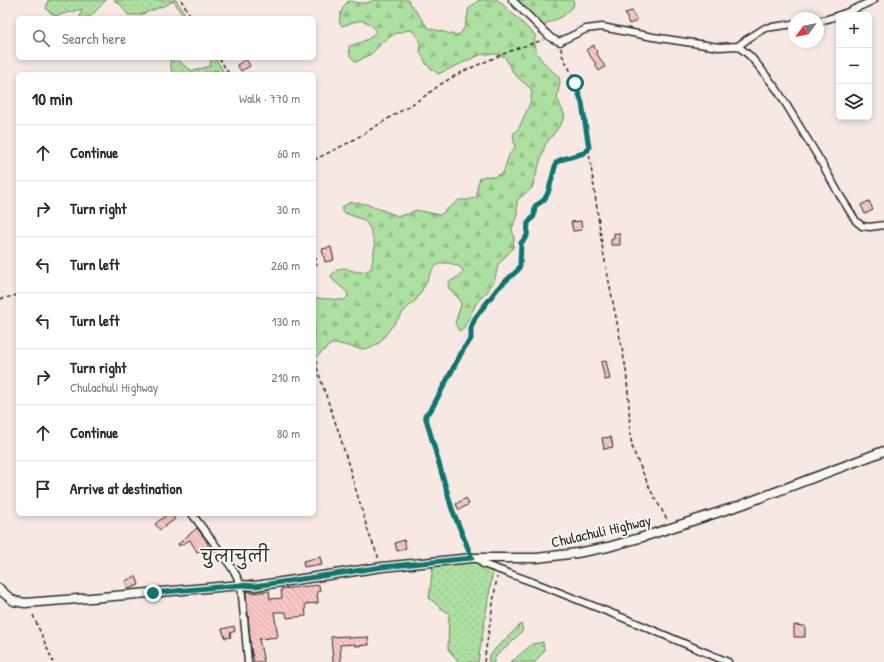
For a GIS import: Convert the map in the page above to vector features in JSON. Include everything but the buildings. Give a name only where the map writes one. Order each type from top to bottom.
[{"type":"street","points":[[512,0],[550,38],[560,42],[586,29],[602,27],[653,37],[719,46],[738,46],[765,28],[788,25]]},
{"type":"street","points":[[824,20],[874,0]]},
{"type":"street","points":[[738,46],[750,56],[778,91],[856,220],[862,226],[870,228],[884,225]]},
{"type":"street","name":"Chulachuli Highway","points":[[0,589],[14,602],[25,603],[241,585],[255,586],[382,567],[475,558],[537,558],[577,553],[615,545],[672,528],[741,505],[884,451]]},
{"type":"street","points":[[194,516],[223,555],[241,585],[248,662]]},
{"type":"street","points":[[475,558],[483,564],[636,623],[728,662]]},
{"type":"path","points":[[181,0],[191,16]]},
{"type":"path","points":[[316,159],[350,142],[422,98],[441,84],[461,73],[515,49],[550,38]]},
{"type":"path","points":[[560,42],[562,55],[571,72],[582,103],[604,251],[626,370],[630,434],[633,450],[651,491],[672,528]]},
{"type":"path","points":[[220,60],[228,72]]},
{"type":"path","points":[[475,558],[452,509],[425,415],[431,410],[464,348],[471,339],[471,328],[475,318],[498,288],[518,270],[520,265],[521,243],[527,236],[528,223],[534,216],[535,206],[544,200],[548,193],[556,163],[560,160],[584,153],[589,148]]},
{"type":"path","points":[[316,260],[317,265]]},
{"type":"path","points":[[0,298],[16,295]]},
{"type":"path","points":[[316,360],[318,372],[339,433],[368,534],[382,567]]},
{"type":"path","points":[[484,662],[498,570]]},
{"type":"path","points":[[33,615],[53,662]]},
{"type":"green space","points":[[48,0],[106,0],[91,16],[80,16],[82,9],[55,16],[46,9]]},
{"type":"green space","points":[[114,0],[176,0],[187,16],[183,16],[174,1],[140,15],[128,15],[122,6]]},
{"type":"green space","points":[[374,0],[408,0],[428,28],[455,35],[460,34],[465,27],[469,8],[479,0],[498,0],[536,36],[534,42],[537,53],[545,64],[559,77],[560,82],[557,98],[565,116],[561,124],[545,145],[532,188],[517,200],[517,215],[512,229],[514,238],[513,248],[498,265],[494,283],[477,302],[463,329],[459,331],[455,323],[461,305],[460,300],[448,287],[449,282],[461,275],[463,271],[460,267],[450,263],[441,263],[433,268],[416,300],[405,310],[379,343],[371,348],[361,349],[340,344],[331,344],[316,357],[316,298],[345,300],[348,296],[347,292],[333,280],[331,276],[342,268],[356,272],[371,269],[375,245],[370,228],[364,220],[342,212],[342,207],[351,202],[366,204],[398,216],[408,214],[416,210],[440,215],[459,200],[468,200],[477,197],[477,188],[480,178],[485,176],[494,177],[503,173],[509,155],[515,148],[513,134],[519,128],[530,103],[532,93],[531,89],[514,74],[505,57],[496,54],[482,54],[438,74],[427,65],[420,52],[420,43],[418,38],[413,31],[408,30],[394,34],[371,54],[356,62],[350,56],[349,46],[369,39],[376,30],[364,21],[356,21],[342,26],[339,22],[341,14],[343,8],[349,1],[359,3],[371,2]]},
{"type":"green space","points":[[508,0],[572,0],[574,2],[573,7],[562,17],[545,24],[540,33]]},
{"type":"green space","points":[[170,60],[179,60],[183,65],[193,71],[210,66],[211,60],[216,60],[224,72],[219,72],[217,70],[210,72],[172,72]]},
{"type":"green space","points":[[473,561],[493,570],[478,662],[459,662],[448,649],[449,613],[429,598],[433,565]]},
{"type":"green space","points":[[521,624],[523,630],[495,657],[494,662],[489,662],[488,658],[495,649]]},
{"type":"green space","points":[[543,642],[544,651],[535,662],[510,662],[532,644]]},
{"type":"district","name":"चुलाचुली","points":[[235,555]]},
{"type":"route","points":[[153,593],[241,585],[255,586],[382,567],[472,558],[452,509],[425,415],[431,410],[464,348],[471,339],[471,328],[475,318],[498,288],[518,270],[520,265],[521,243],[527,236],[528,223],[534,216],[535,206],[544,200],[548,193],[556,163],[560,160],[584,153],[589,148],[582,103],[575,83]]}]
